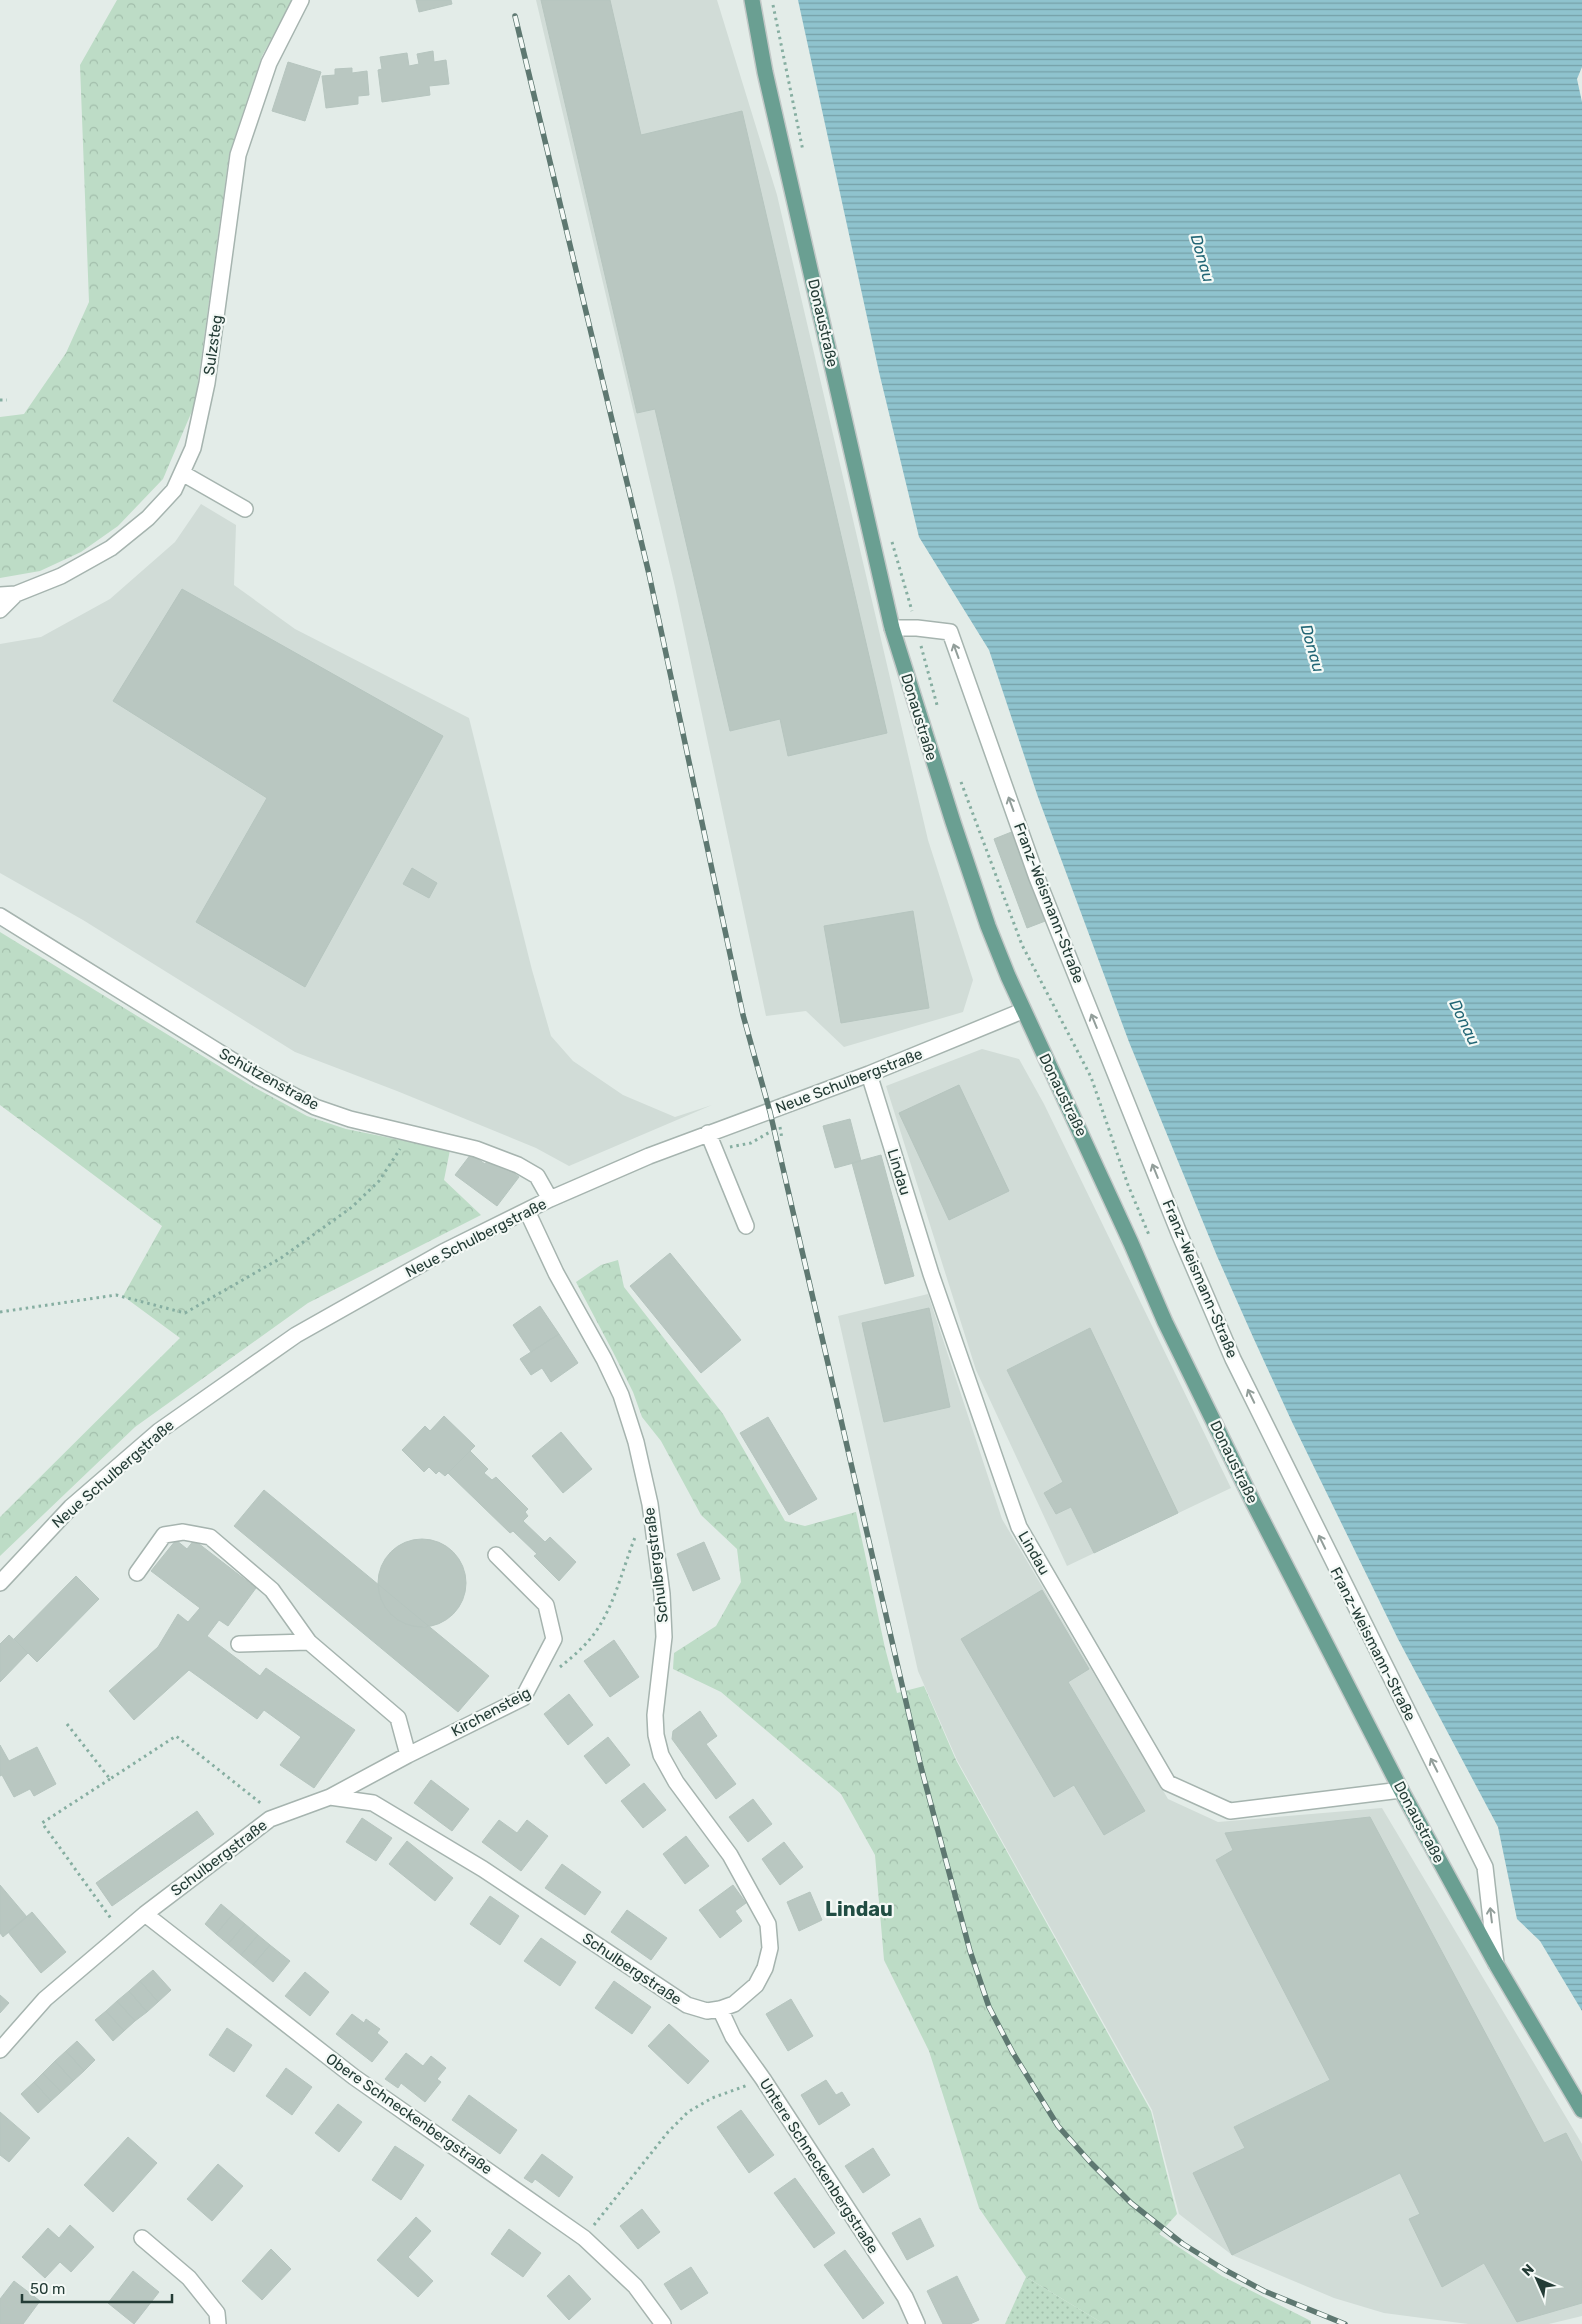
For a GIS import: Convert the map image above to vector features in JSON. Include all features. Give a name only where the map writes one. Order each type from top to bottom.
[{"type":"main road","name":"Donaustraße","points":[[752,0],[765,72],[892,628],[940,785],[988,926],[1022,1011],[1078,1127],[1165,1322],[1254,1504],[1402,1790],[1496,1964],[1582,2110]]},
{"type":"street","name":"Sulzsteg","points":[[0,595],[16,594],[61,576],[111,548],[154,511],[174,490],[194,448],[207,383],[238,155],[270,63],[301,0]]},
{"type":"street","points":[[182,473],[245,509]]},
{"type":"street","points":[[0,610],[16,594]]},
{"type":"street","name":"Franz-Weismann-Straße","points":[[892,628],[917,628],[950,632],[1037,878],[1180,1233],[1233,1359],[1485,1867],[1496,1964]]},
{"type":"street","name":"Schützenstraße","points":[[0,916],[259,1077],[316,1107],[350,1119],[476,1149],[518,1165],[537,1176],[550,1199]]},
{"type":"street","name":"Neue Schulbergstraße","points":[[0,1583],[72,1508],[159,1431],[296,1335],[443,1252],[550,1199],[649,1156],[869,1074],[1022,1011]]},
{"type":"street","name":"Lindau","points":[[869,1074],[931,1274],[1019,1527],[1168,1783],[1230,1811],[1402,1790]]},
{"type":"street","points":[[708,1133],[746,1226]]},
{"type":"street","name":"Schulbergstraße","points":[[0,2050],[45,1999],[145,1914],[270,1819],[330,1797],[373,1802],[483,1869],[687,2005],[707,2011],[720,2009],[734,2004],[756,1985],[765,1968],[770,1948],[768,1924],[730,1854],[676,1782],[661,1755],[656,1735],[655,1715],[664,1637],[662,1594],[650,1504],[629,1417],[604,1359],[556,1273],[527,1211]]},
{"type":"street","points":[[137,1573],[164,1536],[183,1532],[210,1537],[272,1590],[309,1642],[398,1718],[408,1755]]},
{"type":"street","name":"Kirchensteig","points":[[330,1797],[408,1755],[523,1698],[554,1639],[546,1605],[496,1555]]},
{"type":"street","points":[[239,1644],[309,1642]]},
{"type":"street","name":"Obere Schneckenbergstraße","points":[[145,1914],[354,2077],[584,2238],[635,2286],[663,2324]]},
{"type":"street","name":"Untere Schneckenbergstraße","points":[[720,2009],[733,2037],[763,2079],[905,2298],[917,2324]]},
{"type":"street","points":[[142,2238],[188,2278],[217,2313],[218,2324]]},
{"type":"path","points":[[0,400],[8,400]]},
{"type":"path","points":[[780,1127],[782,1139]]},
{"type":"path","points":[[0,1312],[116,1295],[185,1313],[281,1258],[352,1208],[379,1181],[402,1146]]},
{"type":"path","points":[[558,1669],[579,1652],[600,1626],[650,1504]]},
{"type":"path","points":[[68,1724],[110,1779]]},
{"type":"path","points":[[121,1933],[42,1823],[176,1736],[278,1816]]},
{"type":"path","points":[[584,2238],[668,2132],[688,2112],[712,2098],[763,2079]]},
{"type":"shaded area","points":[[536,0],[717,0],[777,195],[928,840],[973,980],[963,1012],[844,1047],[806,1011],[766,1016],[675,587]]},
{"type":"shaded area","points":[[201,504],[236,525],[234,585],[295,629],[469,718],[532,970],[551,1036],[573,1061],[623,1095],[675,1117],[712,1105],[569,1166],[536,1148],[397,1091],[295,1052],[83,920],[0,873],[0,644],[41,637],[110,599],[175,542]]},
{"type":"shaded area","points":[[982,1049],[1019,1059],[1044,1104],[1231,1488],[1067,1566],[976,1370],[886,1086]]},
{"type":"shaded area","points":[[928,1294],[1002,1519],[1168,1799],[1218,1822],[1382,1808],[1582,2144],[1582,2316],[1549,2324],[1468,2324],[1384,2313],[1334,2298],[1232,2255],[1179,2214],[1152,2110],[957,1760],[918,1671],[838,1316]]},
{"type":"green space","points":[[117,0],[293,0],[262,56],[229,155],[195,404],[163,479],[118,526],[81,552],[40,571],[0,578],[0,417],[24,414],[66,353],[89,302],[80,65]]},
{"type":"green space","points":[[0,932],[250,1085],[307,1116],[346,1129],[450,1150],[444,1180],[481,1215],[308,1303],[135,1427],[0,1556],[0,1517],[180,1338],[123,1296],[162,1226],[0,1105]]},
{"type":"green space","points":[[618,1260],[624,1287],[723,1414],[785,1521],[805,1526],[856,1512],[885,1648],[897,1693],[924,1686],[956,1760],[1151,2111],[1177,2214],[1159,2234],[1222,2276],[1311,2321],[1311,2324],[1104,2324],[1026,2277],[979,2208],[929,2051],[884,1960],[875,1855],[841,1794],[721,1692],[673,1669],[674,1653],[716,1626],[741,1582],[737,1549],[701,1515],[661,1441],[642,1417],[633,1392],[576,1282],[601,1265]]},
{"type":"green space","points":[[1026,2277],[1104,2324],[1005,2324]]},
{"type":"water","name":"Donau","points":[[798,0],[1582,0],[1582,67],[1577,79],[1582,102],[1582,2011],[1540,1941],[1517,1919],[1498,1827],[1398,1639],[1292,1422],[1253,1337],[1217,1256],[1129,1042],[1038,797],[989,650],[919,537],[879,372]]},
{"type":"building","points":[[416,0],[451,0],[452,4],[419,12]]},
{"type":"building","points":[[541,0],[610,0],[641,135],[742,111],[887,733],[788,756],[780,719],[730,731],[655,409],[637,413]]},
{"type":"building","points":[[433,51],[434,62],[446,60],[449,84],[429,86],[430,95],[382,102],[378,70],[382,69],[380,57],[407,53],[409,66],[419,64],[417,54]]},
{"type":"building","points":[[288,62],[321,72],[305,121],[272,111]]},
{"type":"building","points":[[352,68],[352,73],[367,71],[369,95],[358,96],[358,104],[326,108],[322,76],[335,75],[335,69]]},
{"type":"building","points":[[182,589],[443,736],[305,987],[196,922],[267,798],[113,701]]},
{"type":"building","points":[[1014,831],[1048,920],[1027,928],[994,839]]},
{"type":"building","points":[[412,868],[437,883],[429,898],[403,884]]},
{"type":"building","points":[[913,911],[929,1008],[841,1023],[824,926]]},
{"type":"building","points":[[959,1085],[1009,1191],[949,1220],[899,1113]]},
{"type":"building","points":[[850,1119],[861,1161],[835,1168],[823,1126]]},
{"type":"building","points":[[471,1154],[485,1164],[491,1156],[519,1177],[497,1206],[455,1175]]},
{"type":"building","points":[[881,1155],[914,1276],[885,1284],[852,1163]]},
{"type":"building","points":[[670,1253],[741,1340],[701,1373],[630,1286]]},
{"type":"building","points":[[540,1306],[559,1334],[531,1352],[513,1325]]},
{"type":"building","points":[[929,1308],[950,1407],[884,1422],[862,1323]]},
{"type":"building","points":[[1090,1328],[1178,1513],[1094,1553],[1071,1507],[1056,1514],[1044,1493],[1063,1482],[1007,1370]]},
{"type":"building","points":[[559,1334],[578,1363],[551,1382],[542,1368],[531,1375],[520,1359]]},
{"type":"building","points":[[444,1416],[475,1446],[445,1476],[439,1471],[436,1474],[429,1467],[424,1472],[402,1450],[425,1426],[430,1431]]},
{"type":"building","points":[[768,1417],[817,1499],[789,1515],[740,1433]]},
{"type":"building","points":[[561,1432],[592,1469],[563,1493],[532,1456]]},
{"type":"building","points":[[470,1451],[488,1469],[484,1473],[492,1480],[496,1477],[528,1509],[525,1512],[528,1516],[523,1521],[545,1542],[550,1537],[576,1562],[559,1581],[534,1556],[537,1554],[513,1531],[510,1533],[448,1473]]},
{"type":"building","points":[[264,1490],[489,1676],[458,1712],[234,1526]]},
{"type":"building","points":[[422,1539],[439,1542],[453,1552],[463,1566],[466,1583],[463,1600],[453,1614],[439,1624],[422,1627],[405,1624],[391,1614],[381,1600],[378,1583],[381,1566],[391,1552],[405,1542]]},
{"type":"building","points":[[176,1540],[187,1549],[194,1540],[256,1588],[228,1626],[219,1620],[207,1636],[260,1676],[266,1668],[355,1730],[314,1788],[280,1765],[301,1737],[264,1710],[257,1719],[189,1670],[134,1720],[109,1691],[158,1647],[178,1614],[188,1622],[200,1608],[151,1571]]},
{"type":"building","points":[[704,1542],[720,1579],[693,1591],[677,1554]]},
{"type":"building","points":[[76,1576],[99,1599],[37,1662],[14,1639]]},
{"type":"building","points":[[1042,1590],[1089,1669],[1068,1682],[1145,1811],[1104,1835],[1074,1785],[1054,1797],[961,1639]]},
{"type":"building","points":[[9,1635],[28,1653],[0,1682],[0,1644]]},
{"type":"building","points":[[614,1640],[639,1677],[610,1697],[584,1661]]},
{"type":"building","points":[[569,1694],[593,1725],[568,1745],[544,1714]]},
{"type":"building","points":[[700,1711],[717,1736],[706,1744],[736,1784],[716,1799],[672,1739],[673,1731]]},
{"type":"building","points":[[608,1737],[630,1765],[606,1784],[584,1756]]},
{"type":"building","points":[[0,1745],[9,1761],[37,1747],[56,1784],[34,1796],[30,1789],[14,1797],[2,1775],[0,1776]]},
{"type":"building","points":[[431,1780],[469,1809],[452,1831],[414,1803]]},
{"type":"building","points":[[644,1783],[666,1810],[643,1828],[621,1801]]},
{"type":"building","points":[[753,1799],[772,1824],[748,1842],[729,1817]]},
{"type":"building","points":[[197,1811],[214,1834],[112,1906],[96,1883]]},
{"type":"building","points":[[1370,1817],[1544,2143],[1566,2133],[1582,2163],[1582,2303],[1517,2322],[1484,2263],[1442,2287],[1409,2219],[1420,2214],[1400,2173],[1232,2255],[1193,2173],[1245,2148],[1234,2127],[1330,2080],[1216,1860],[1233,1850],[1225,1833]]},
{"type":"building","points":[[362,1818],[392,1838],[376,1861],[346,1842]]},
{"type":"building","points":[[499,1820],[517,1833],[527,1820],[548,1836],[521,1871],[482,1842]]},
{"type":"building","points":[[686,1836],[709,1866],[685,1884],[663,1854]]},
{"type":"building","points":[[407,1841],[453,1878],[435,1901],[389,1864]]},
{"type":"building","points":[[784,1842],[803,1867],[780,1885],[762,1859]]},
{"type":"building","points":[[562,1864],[601,1892],[585,1915],[545,1888]]},
{"type":"building","points":[[0,1885],[27,1917],[3,1937],[0,1933]]},
{"type":"building","points":[[733,1885],[746,1903],[735,1911],[742,1921],[720,1938],[699,1910]]},
{"type":"building","points":[[810,1892],[822,1920],[799,1931],[787,1902]]},
{"type":"building","points":[[490,1896],[519,1916],[500,1945],[470,1924]]},
{"type":"building","points":[[221,1904],[233,1914],[216,1934],[205,1924]]},
{"type":"building","points":[[627,1910],[667,1938],[651,1960],[611,1932]]},
{"type":"building","points":[[32,1912],[66,1952],[41,1973],[8,1932]]},
{"type":"building","points":[[233,1914],[245,1924],[228,1944],[216,1934]]},
{"type":"building","points":[[245,1924],[258,1935],[241,1955],[228,1944]]},
{"type":"building","points":[[258,1935],[270,1945],[253,1965],[241,1955]]},
{"type":"building","points":[[541,1938],[576,1962],[560,1986],[524,1961]]},
{"type":"building","points":[[270,1945],[290,1961],[273,1982],[253,1965]]},
{"type":"building","points":[[153,1970],[171,1990],[158,2002],[140,1981]]},
{"type":"building","points":[[305,1972],[329,1992],[310,2016],[285,1996]]},
{"type":"building","points":[[140,1981],[158,2002],[147,2012],[129,1991]]},
{"type":"building","points":[[614,1981],[651,2007],[632,2034],[595,2008]]},
{"type":"building","points":[[129,1991],[147,2012],[135,2021],[117,2001]]},
{"type":"building","points":[[0,1995],[9,2003],[0,2013]]},
{"type":"building","points":[[791,1999],[813,2036],[788,2051],[766,2014]]},
{"type":"building","points":[[117,2001],[135,2021],[124,2031],[106,2011]]},
{"type":"building","points":[[106,2011],[124,2031],[113,2041],[95,2020]]},
{"type":"building","points":[[352,2014],[364,2023],[366,2019],[380,2029],[377,2033],[388,2042],[372,2062],[336,2034]]},
{"type":"building","points":[[669,2024],[709,2061],[688,2084],[648,2046]]},
{"type":"building","points":[[227,2028],[252,2045],[234,2072],[209,2055]]},
{"type":"building","points":[[77,2041],[95,2060],[84,2071],[66,2051]]},
{"type":"building","points":[[66,2051],[84,2071],[73,2081],[55,2061]]},
{"type":"building","points":[[406,2053],[423,2066],[431,2056],[446,2068],[437,2079],[441,2082],[425,2102],[401,2083],[398,2088],[385,2079]]},
{"type":"building","points":[[55,2061],[73,2081],[61,2092],[43,2073]]},
{"type":"building","points":[[286,2068],[312,2087],[292,2115],[266,2096]]},
{"type":"building","points":[[43,2073],[61,2092],[51,2101],[34,2082]]},
{"type":"building","points":[[826,2080],[836,2095],[842,2092],[850,2105],[819,2125],[801,2095]]},
{"type":"building","points":[[34,2082],[51,2101],[38,2113],[21,2094]]},
{"type":"building","points":[[469,2095],[517,2130],[500,2154],[452,2120]]},
{"type":"building","points":[[338,2104],[362,2122],[339,2152],[315,2133]]},
{"type":"building","points":[[741,2110],[774,2155],[749,2173],[717,2127]]},
{"type":"building","points":[[0,2112],[30,2138],[9,2162],[0,2155]]},
{"type":"building","points":[[128,2137],[157,2163],[113,2212],[84,2185]]},
{"type":"building","points":[[395,2146],[424,2165],[401,2200],[372,2180]]},
{"type":"building","points":[[873,2148],[890,2175],[863,2193],[845,2166]]},
{"type":"building","points":[[542,2154],[573,2177],[559,2197],[535,2179],[532,2183],[524,2178]]},
{"type":"building","points":[[218,2164],[243,2186],[212,2221],[187,2199]]},
{"type":"building","points":[[795,2178],[835,2233],[814,2248],[774,2193]]},
{"type":"building","points":[[642,2209],[660,2232],[638,2249],[620,2226]]},
{"type":"building","points":[[416,2217],[431,2231],[408,2257],[433,2281],[418,2297],[377,2260]]},
{"type":"building","points":[[920,2218],[934,2246],[907,2260],[892,2233]]},
{"type":"building","points":[[70,2225],[94,2247],[71,2272],[60,2262],[45,2278],[22,2257],[48,2228],[59,2238]]},
{"type":"building","points":[[509,2229],[541,2253],[523,2277],[491,2254]]},
{"type":"building","points":[[271,2249],[291,2269],[262,2300],[242,2281]]},
{"type":"building","points":[[845,2250],[884,2303],[863,2319],[824,2265]]},
{"type":"building","points":[[691,2267],[708,2293],[681,2310],[664,2284]]},
{"type":"building","points":[[133,2271],[159,2292],[134,2324],[108,2303]]},
{"type":"building","points":[[569,2275],[591,2299],[569,2320],[547,2296]]},
{"type":"building","points":[[957,2276],[979,2320],[970,2324],[943,2324],[927,2291]]},
{"type":"building","points":[[14,2281],[40,2301],[23,2324],[0,2324],[0,2299]]},
{"type":"railway","points":[[515,16],[649,574],[743,1015],[770,1112],[921,1767],[970,1951],[989,2007],[1013,2053],[1058,2126],[1091,2163],[1131,2203],[1183,2244],[1225,2270],[1264,2291],[1345,2324]]},
{"type":"district","name":"Lindau","points":[[859,1909]]}]
